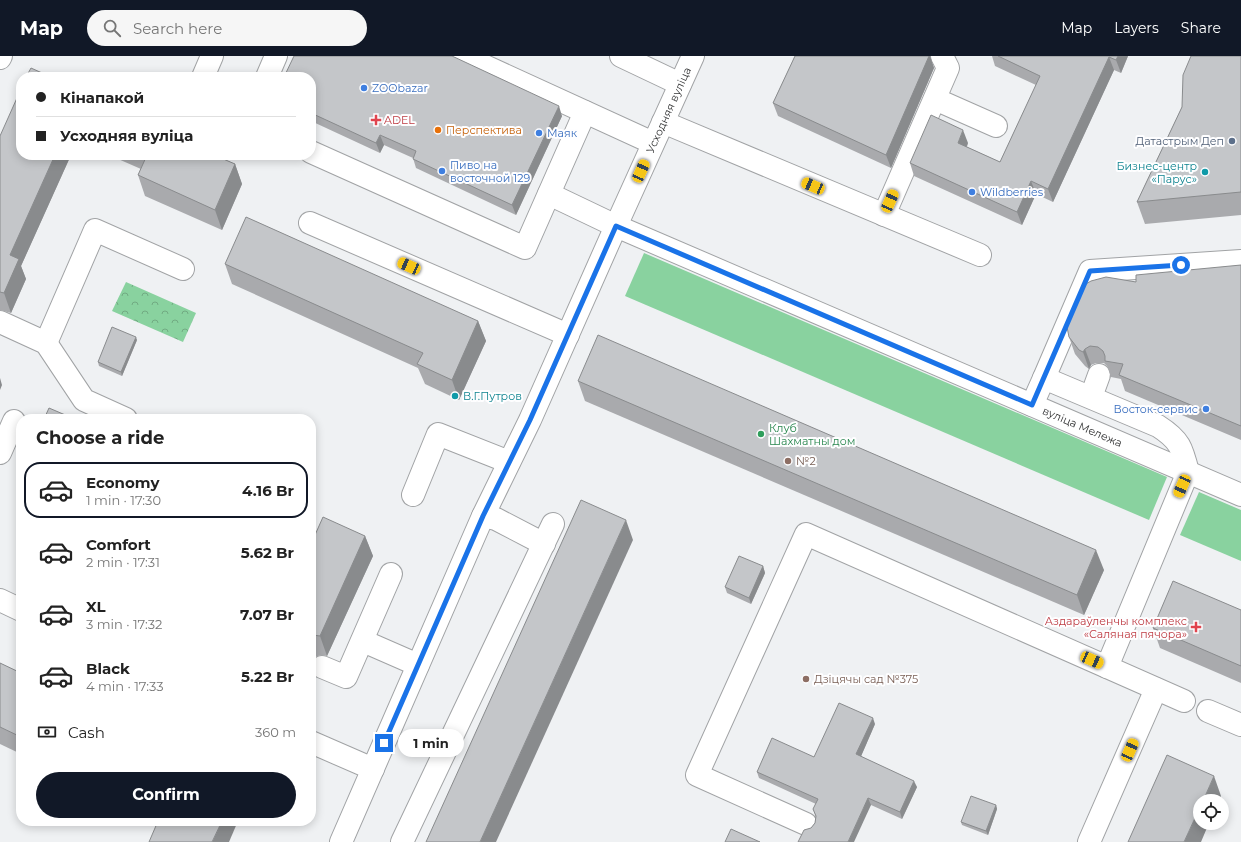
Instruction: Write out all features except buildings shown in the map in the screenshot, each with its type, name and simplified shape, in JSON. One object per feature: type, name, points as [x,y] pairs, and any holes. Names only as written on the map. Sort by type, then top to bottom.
[{"type":"street","points":[[205,72],[212,56]]},
{"type":"street","points":[[269,72],[276,56]]},
{"type":"street","points":[[463,56],[653,143]]},
{"type":"street","points":[[621,56],[680,84]]},
{"type":"street","points":[[639,56],[659,74]]},
{"type":"street","name":"Усходняя вуліца","points":[[341,842],[483,516],[530,420],[693,56]]},
{"type":"street","points":[[884,215],[948,68],[942,56]]},
{"type":"street","points":[[935,99],[996,126]]},
{"type":"street","points":[[316,154],[525,248],[585,112]]},
{"type":"street","points":[[663,122],[980,255]]},
{"type":"street","name":"вуліца Мележа","points":[[549,194],[616,226],[1241,495]]},
{"type":"street","points":[[310,223],[568,335]]},
{"type":"street","points":[[46,343],[95,230],[183,269]]},
{"type":"street","points":[[1032,405],[1090,271],[1241,261]]},
{"type":"street","points":[[0,322],[46,343],[84,400],[115,414]]},
{"type":"street","points":[[1091,397],[1099,375]]},
{"type":"street","points":[[1044,378],[1158,426],[1170,434],[1178,442],[1184,456],[1188,472],[1107,667]]},
{"type":"street","points":[[0,453],[14,421]]},
{"type":"street","points":[[413,495],[438,434],[509,462]]},
{"type":"street","points":[[483,516],[496,520],[544,544]]},
{"type":"street","points":[[402,842],[553,524]]},
{"type":"street","points":[[806,824],[697,775],[806,534],[1184,701]]},
{"type":"street","points":[[322,667],[346,677],[391,574]]},
{"type":"street","points":[[0,600],[16,608]]},
{"type":"street","points":[[363,641],[418,665]]},
{"type":"street","points":[[1089,842],[1156,689]]},
{"type":"street","points":[[1208,711],[1241,725]]},
{"type":"street","points":[[316,744],[373,769]]},
{"type":"green space","points":[[644,253],[1167,477],[1149,520],[625,296]]},
{"type":"green space","points":[[126,282],[196,313],[183,342],[112,311]]},
{"type":"green space","points":[[1199,492],[1241,510],[1241,561],[1180,535]]},
{"type":"place","name":"ZOObazar","points":[[364,88]]},
{"type":"place","name":"ADEL","points":[[376,120]]},
{"type":"place","name":"Перспектива","points":[[438,130]]},
{"type":"place","name":"Маяк","points":[[539,133]]},
{"type":"place","name":"Датастрым Деп","points":[[1232,141]]},
{"type":"place","name":"Пиво на восточной 129","points":[[442,171]]},
{"type":"place","name":"Бизнес-центр «Парус»","points":[[1205,172]]},
{"type":"place","name":"Wildberries","points":[[972,192]]},
{"type":"place","name":"В.Г.Путров","points":[[455,396]]},
{"type":"place","name":"Восток-сервис","points":[[1206,409]]},
{"type":"place","name":"Клуб Шахматны дом","points":[[761,434]]},
{"type":"place","name":"№2","points":[[788,461]]},
{"type":"place","name":"Аздараўленчы комплекс «Саляная пячора»","points":[[1196,627]]},
{"type":"place","name":"Дзіцячы сад №375","points":[[806,679]]},
{"type":"route","points":[[384,743],[483,516],[530,420],[616,226],[1032,405],[1090,271],[1181,265]]}]
